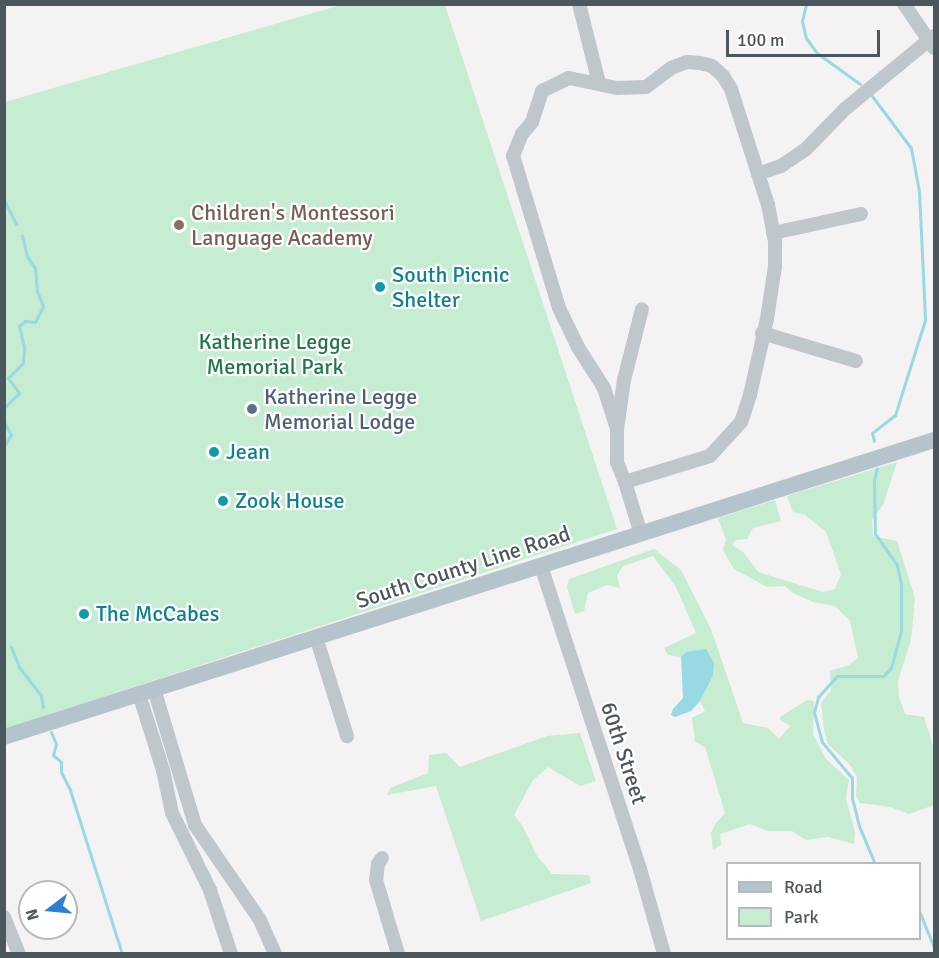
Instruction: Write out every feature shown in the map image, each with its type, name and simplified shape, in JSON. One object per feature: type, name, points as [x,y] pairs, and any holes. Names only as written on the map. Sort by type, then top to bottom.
[{"type":"main road","name":"South County Line Road","points":[[4,737],[934,440]]},
{"type":"street","points":[[579,4],[599,83]]},
{"type":"street","points":[[758,174],[781,166],[806,149],[845,109],[932,41],[904,4]]},
{"type":"street","points":[[617,429],[604,388],[559,308],[513,156],[522,134],[532,122],[542,91],[569,78],[617,88],[646,87],[671,68],[687,62],[712,66],[723,76],[730,89],[758,174],[773,232],[775,266],[750,395],[741,422],[710,456],[625,483]]},
{"type":"street","points":[[773,232],[861,214]]},
{"type":"street","points":[[640,534],[617,462],[617,429],[624,380],[642,309]]},
{"type":"street","points":[[762,333],[855,361]]},
{"type":"street","points":[[604,388],[624,380]]},
{"type":"street","name":"60th Street","points":[[542,566],[640,869],[664,954]]},
{"type":"street","points":[[316,638],[347,736]]},
{"type":"street","points":[[147,692],[195,825],[260,921],[270,952]]},
{"type":"street","points":[[147,692],[172,813],[210,890],[231,954]]},
{"type":"street","points":[[382,858],[378,864],[376,880],[398,954]]},
{"type":"street","points":[[4,917],[19,954]]},
{"type":"green space","name":"Katherine Legge Memorial Park","points":[[341,5],[445,5],[617,529],[5,729],[5,102]]},
{"type":"green space","points":[[897,462],[883,505],[872,520],[873,536],[897,541],[915,598],[911,640],[898,681],[899,697],[905,714],[924,717],[934,749],[934,805],[909,814],[890,807],[860,803],[856,796],[857,777],[850,765],[828,744],[821,703],[831,690],[830,671],[849,665],[858,658],[850,621],[835,606],[813,602],[793,593],[785,586],[767,587],[734,569],[723,550],[726,539],[718,518],[775,500],[781,521],[753,528],[747,539],[736,540],[732,545],[744,553],[758,572],[823,592],[835,589],[841,574],[826,532],[805,515],[793,512],[787,496]]},
{"type":"green space","points":[[654,549],[681,570],[711,629],[743,723],[768,728],[779,739],[790,726],[780,720],[780,717],[807,700],[814,701],[813,734],[826,759],[849,780],[846,798],[855,833],[854,844],[828,837],[806,840],[792,831],[768,831],[750,824],[720,834],[721,845],[713,850],[711,833],[725,813],[705,747],[695,742],[692,718],[705,711],[700,701],[713,676],[686,652],[681,657],[668,655],[664,648],[696,633],[676,587],[653,556],[623,566],[617,575],[620,588],[607,585],[588,593],[584,611],[575,614],[567,587],[569,579]]},
{"type":"green space","points":[[580,733],[596,781],[580,786],[548,767],[533,780],[514,815],[522,825],[537,856],[552,874],[589,875],[591,883],[481,921],[436,786],[387,795],[390,788],[428,773],[429,755],[446,753],[460,767],[547,736]]},
{"type":"water","points":[[706,649],[714,663],[713,676],[700,701],[691,711],[675,717],[671,715],[673,709],[683,698],[681,657],[686,652]]},
{"type":"waterway","points":[[806,4],[802,21],[806,38],[817,53],[860,84]]},
{"type":"waterway","points":[[872,96],[911,148],[919,191],[925,320],[895,415],[872,433],[874,441]]},
{"type":"waterway","points":[[4,200],[16,224]]},
{"type":"waterway","points":[[4,408],[19,393],[8,378],[23,363],[24,347],[19,326],[25,321],[35,322],[43,306],[37,291],[35,268],[27,256],[22,236]]},
{"type":"waterway","points":[[4,422],[11,435],[4,446]]},
{"type":"waterway","points":[[874,862],[859,826],[852,797],[852,778],[822,742],[814,712],[818,697],[837,676],[883,676],[891,668],[901,630],[901,584],[897,565],[875,534],[874,480],[877,468]]},
{"type":"waterway","points":[[11,647],[19,667],[41,695],[43,707]]},
{"type":"waterway","points":[[51,732],[56,744],[53,755],[61,762],[61,772],[70,790],[122,954]]},
{"type":"waterway","points":[[921,916],[934,948]]},
{"type":"place","name":"Children's Montessori Language Academy","points":[[179,225]]},
{"type":"place","name":"South Picnic Shelter","points":[[380,287]]},
{"type":"place","name":"Katherine Legge Memorial Lodge","points":[[252,409]]},
{"type":"place","name":"Jean","points":[[214,452]]},
{"type":"place","name":"Zook House","points":[[223,501]]},
{"type":"place","name":"The McCabes","points":[[84,614]]}]
